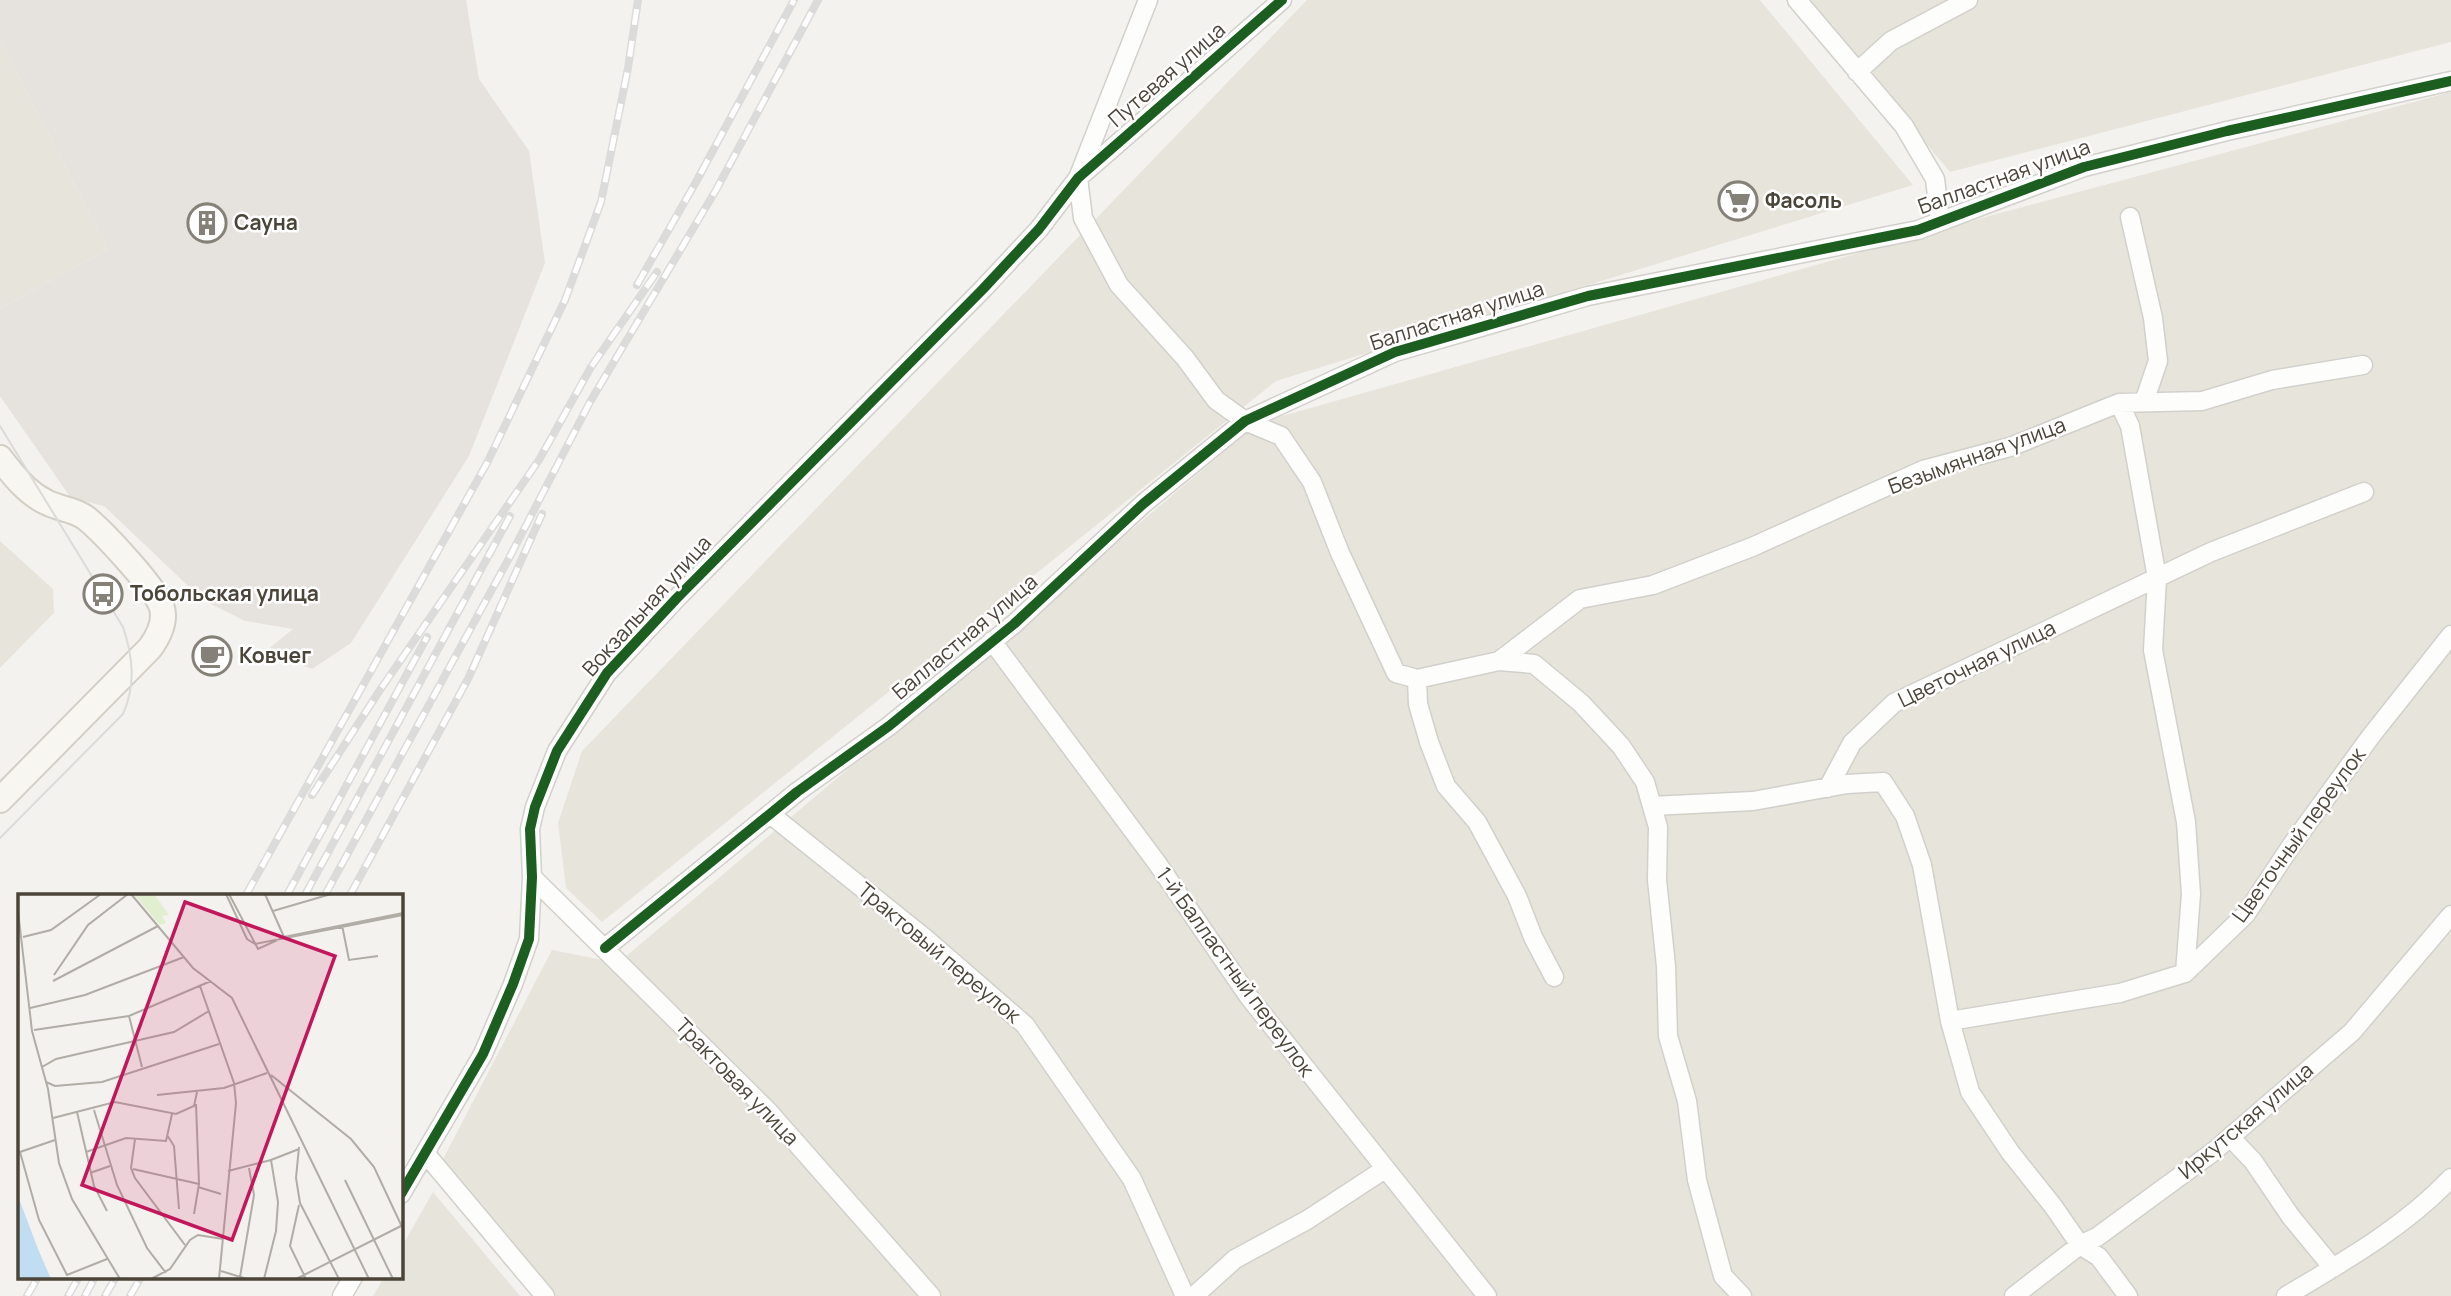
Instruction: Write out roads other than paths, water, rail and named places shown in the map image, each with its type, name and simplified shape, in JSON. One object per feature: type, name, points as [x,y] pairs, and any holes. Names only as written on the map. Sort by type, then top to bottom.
[{"type":"street","points":[[1147,0],[1078,178],[1083,219],[1119,285],[1185,358],[1216,400],[1245,421],[1281,436],[1312,482],[1340,553],[1396,673],[1417,679],[1499,660],[1534,664],[1581,703],[1627,755],[1645,782],[1658,827],[1657,880],[1666,966],[1668,1036],[1687,1101],[1698,1180],[1723,1276],[1742,1296]]},
{"type":"street","name":"Путевая улица","points":[[1078,178],[1282,0]]},
{"type":"street","points":[[1797,0],[1904,127],[1935,179],[1940,221]]},
{"type":"street","points":[[1857,72],[1891,41],[1968,0]]},
{"type":"street","name":"Балластная улица","points":[[605,948],[797,792],[889,726],[992,641],[1143,504],[1245,421],[1395,352],[1588,296],[1917,230],[2084,167],[2227,131],[2451,81]]},
{"type":"street","name":"Вокзальная улица","points":[[402,1192],[483,1054],[513,984],[530,939],[530,828],[535,807],[557,751],[607,673],[676,598],[983,289],[1039,229],[1078,178]]},
{"type":"street","points":[[2130,217],[2151,307],[2158,361],[2144,402]]},
{"type":"street","name":"Безымянная улица","points":[[1499,660],[1580,599],[1653,585],[1752,547],[1923,470],[2010,447],[2119,403],[2202,401],[2272,380],[2363,365]]},
{"type":"street","points":[[2119,403],[2130,426],[2157,578],[2153,649],[2186,822],[2191,894],[2185,973]]},
{"type":"street","points":[[0,458],[16,479],[46,502],[71,510],[94,525],[157,596],[163,610],[163,623],[157,638],[133,667],[0,800]]},
{"type":"street","name":"Цветочная улица","points":[[1828,788],[1852,743],[1894,703],[2211,552],[2364,492]]},
{"type":"street","name":"Цветочный переулок","points":[[1950,1021],[2120,993],[2185,973],[2246,914],[2291,846],[2371,736],[2451,635]]},
{"type":"street","name":"1-й Балластный переулок","points":[[992,641],[1149,852],[1249,997],[1487,1296]]},
{"type":"street","points":[[1417,679],[1418,704],[1446,786],[1477,822],[1517,896],[1532,937],[1554,977]]},
{"type":"street","points":[[1652,806],[1753,801],[1883,782],[1905,816],[1922,864],[1950,1021],[1970,1092],[2010,1152],[2080,1245],[2099,1257],[2128,1296]]},
{"type":"street","name":"Трактовый переулок","points":[[770,814],[926,939],[1026,1025],[1132,1179],[1185,1296]]},
{"type":"street","name":"Трактовая улица","points":[[532,877],[768,1111],[931,1296]]},
{"type":"street","name":"Иркутская улица","points":[[2014,1296],[2080,1245],[2097,1237],[2230,1138],[2352,1032],[2451,915]]},
{"type":"street","points":[[2230,1138],[2253,1161],[2291,1217],[2333,1268]]},
{"type":"street","points":[[425,1153],[545,1296]]},
{"type":"street","points":[[1195,1296],[1235,1258],[1307,1220],[1385,1169]]},
{"type":"street","points":[[2286,1296],[2333,1268],[2427,1204],[2451,1178]]},
{"type":"street","points":[[342,1296],[352,1278]]},
{"type":"tram line","points":[[0,426],[123,627],[132,671],[130,692],[123,714],[0,838]]},
{"type":"railway","points":[[247,894],[487,463],[565,300],[601,202],[628,68],[638,0]]},
{"type":"railway","points":[[637,285],[794,0]]},
{"type":"railway","points":[[326,894],[507,562],[590,402],[716,190],[818,0]]},
{"type":"railway","points":[[312,795],[380,690],[539,460],[591,367],[657,272]]},
{"type":"railway","points":[[351,894],[468,679],[542,514]]},
{"type":"railway","points":[[306,894],[510,516]]},
{"type":"railway","points":[[288,894],[427,637]]},
{"type":"railway","points":[[27,1296],[37,1278]]},
{"type":"railway","points":[[68,1296],[78,1278]]},
{"type":"railway","points":[[85,1296],[94,1278]]},
{"type":"railway","points":[[105,1296],[115,1278]]},
{"type":"railway","points":[[130,1296],[140,1278]]},
{"type":"place","name":"Фасоль","points":[[1738,201]]},
{"type":"place","name":"Сауна","points":[[207,223]]},
{"type":"place","name":"Тобольская улица","points":[[103,594]]},
{"type":"place","name":"Ковчег","points":[[212,656]]}]
